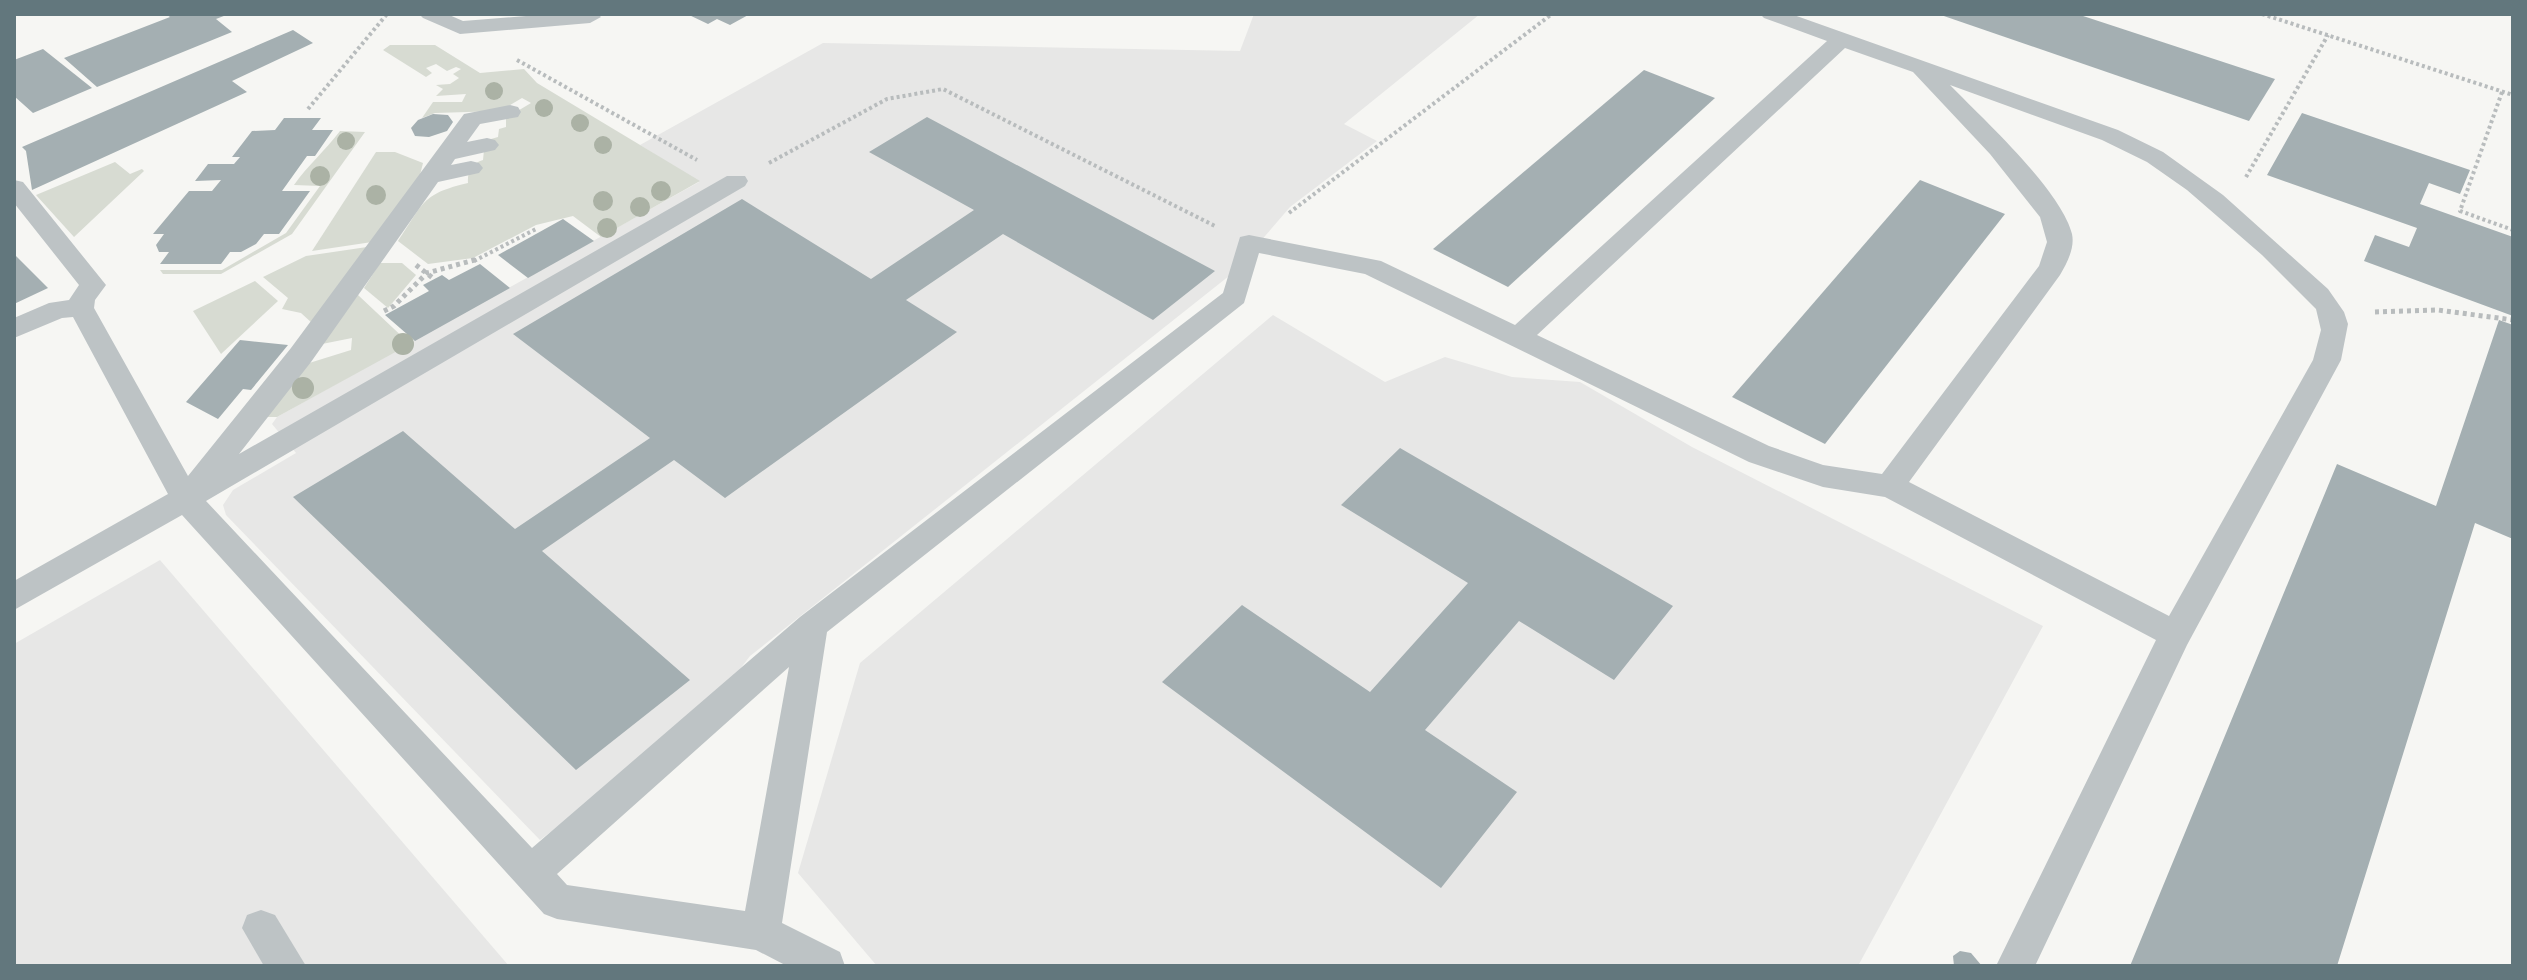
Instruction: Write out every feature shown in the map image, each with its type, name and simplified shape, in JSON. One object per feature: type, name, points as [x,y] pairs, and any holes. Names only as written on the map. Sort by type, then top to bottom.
[{"type":"lane","points":[[430,14],[460,28],[590,17]]},
{"type":"lane","points":[[1771,14],[2129,143],[2180,171],[2227,210],[2312,289],[2333,314],[2335,334],[2327,360],[2176,635],[2015,966]]},
{"type":"lane","points":[[1518,337],[1842,39]]},
{"type":"lane","points":[[1890,486],[2051,269],[2060,250],[2059,231],[2024,179],[1918,65]]},
{"type":"lane","points":[[186,499],[466,152]]},
{"type":"lane","points":[[14,597],[736,181]]},
{"type":"lane","points":[[14,187],[93,285],[82,298],[81,308],[186,499],[557,901],[761,932],[826,966]]},
{"type":"lane","points":[[531,873],[812,626],[1235,297],[1249,243],[1372,267],[1759,454],[1810,474],[1854,485],[1890,486],[2176,635]]},
{"type":"lane","points":[[14,329],[58,309],[81,308]]},
{"type":"lane","points":[[761,932],[812,626]]},
{"type":"lane","points":[[261,928],[287,966]]},
{"type":"path","points":[[308,109],[387,14]]},
{"type":"path","points":[[460,28],[736,181],[887,99],[943,89],[1249,243],[1552,14]]},
{"type":"path","points":[[2262,14],[2513,95]]},
{"type":"path","points":[[2227,210],[2328,35]]},
{"type":"path","points":[[2502,92],[2460,211],[2513,230]]},
{"type":"path","points":[[385,311],[427,273],[475,261],[538,228]]},
{"type":"path","points":[[2333,314],[2438,310],[2513,320]]},
{"type":"shaded area","points":[[1254,14],[1480,14],[1344,124],[1377,141],[1290,207],[1234,272],[750,656],[707,712],[540,840],[226,515],[223,505],[233,490],[296,453],[272,424],[277,417],[699,182],[640,145],[823,43],[1240,51]]},
{"type":"shaded area","points":[[390,45],[435,45],[480,73],[524,69],[537,83],[700,181],[601,237],[573,216],[536,225],[473,258],[428,264],[398,241],[419,209],[432,196],[468,183],[471,168],[483,160],[484,150],[491,139],[498,137],[499,129],[506,127],[506,118],[531,103],[522,98],[500,111],[435,113],[422,118],[433,102],[462,102],[466,94],[436,96],[443,89],[436,85],[450,84],[459,78],[453,74],[461,69],[456,67],[447,71],[436,64],[426,68],[432,73],[426,77],[383,50]]},
{"type":"shaded area","points":[[340,131],[365,132],[292,234],[221,274],[163,274],[160,270],[222,270],[286,233],[320,186],[294,185]]},
{"type":"shaded area","points":[[376,152],[395,152],[423,163],[420,175],[372,242],[312,251]]},
{"type":"shaded area","points":[[115,162],[130,174],[144,171],[74,237],[36,195]]},
{"type":"shaded area","points":[[367,247],[312,323],[301,313],[282,309],[288,298],[263,277],[306,256]]},
{"type":"shaded area","points":[[380,263],[402,263],[416,275],[388,308],[364,288]]},
{"type":"shaded area","points":[[255,281],[278,301],[221,354],[193,311]]},
{"type":"shaded area","points":[[358,295],[410,344],[277,417],[265,417],[306,364],[351,350],[352,338],[322,344]]},
{"type":"shaded area","points":[[1273,315],[1385,382],[1445,357],[1512,377],[1580,382],[1692,447],[2043,626],[1858,966],[877,966],[798,873],[860,663]]},
{"type":"shaded area","points":[[160,560],[509,966],[14,966],[14,644]]},
{"type":"building","points":[[166,14],[229,14],[216,19],[232,32],[97,87],[64,58],[170,17]]},
{"type":"building","points":[[687,14],[750,14],[730,25],[717,19],[708,24]]},
{"type":"building","points":[[1938,14],[2077,14],[2275,79],[2249,121]]},
{"type":"building","points":[[293,30],[313,43],[232,81],[247,92],[32,190],[26,151],[22,147]]},
{"type":"building","points":[[43,49],[92,88],[33,113],[14,96],[14,60]]},
{"type":"building","points":[[1644,70],[1715,98],[1508,287],[1433,249]]},
{"type":"building","points":[[2302,113],[2470,170],[2460,194],[2429,183],[2420,204],[2513,237],[2513,316],[2364,261],[2375,235],[2409,247],[2417,228],[2267,175]]},
{"type":"building","points":[[433,114],[448,115],[453,122],[447,131],[429,137],[415,136],[411,128],[418,120]]},
{"type":"building","points":[[927,117],[1215,271],[1153,320],[1003,234],[906,300],[957,332],[725,498],[674,460],[542,551],[690,680],[576,770],[293,497],[403,431],[515,529],[650,438],[513,334],[742,199],[871,279],[974,210],[869,152]]},
{"type":"building","points":[[284,118],[321,118],[312,130],[333,130],[315,156],[307,156],[282,191],[310,191],[279,234],[264,234],[256,244],[241,252],[230,252],[221,264],[160,264],[169,252],[159,252],[156,245],[164,234],[153,234],[189,191],[212,191],[221,180],[195,181],[208,164],[234,164],[240,157],[232,157],[252,131],[275,130]]},
{"type":"building","points":[[1920,180],[2005,214],[1825,444],[1732,397]]},
{"type":"building","points":[[563,219],[594,241],[528,278],[498,255]]},
{"type":"building","points":[[14,254],[48,288],[14,304]]},
{"type":"building","points":[[480,264],[510,288],[415,341],[385,315],[429,291],[423,285],[442,275],[449,280]]},
{"type":"building","points":[[2499,320],[2513,325],[2513,539],[2475,523],[2337,966],[2130,966],[2337,464],[2436,506]]},
{"type":"building","points":[[240,340],[288,345],[251,390],[243,389],[218,419],[186,402]]},
{"type":"building","points":[[1400,448],[1673,606],[1614,680],[1519,621],[1425,730],[1517,792],[1441,888],[1162,682],[1242,605],[1370,692],[1468,583],[1341,505]]},
{"type":"building","points":[[1960,951],[1971,953],[1982,966],[1954,966],[1953,956]]}]
